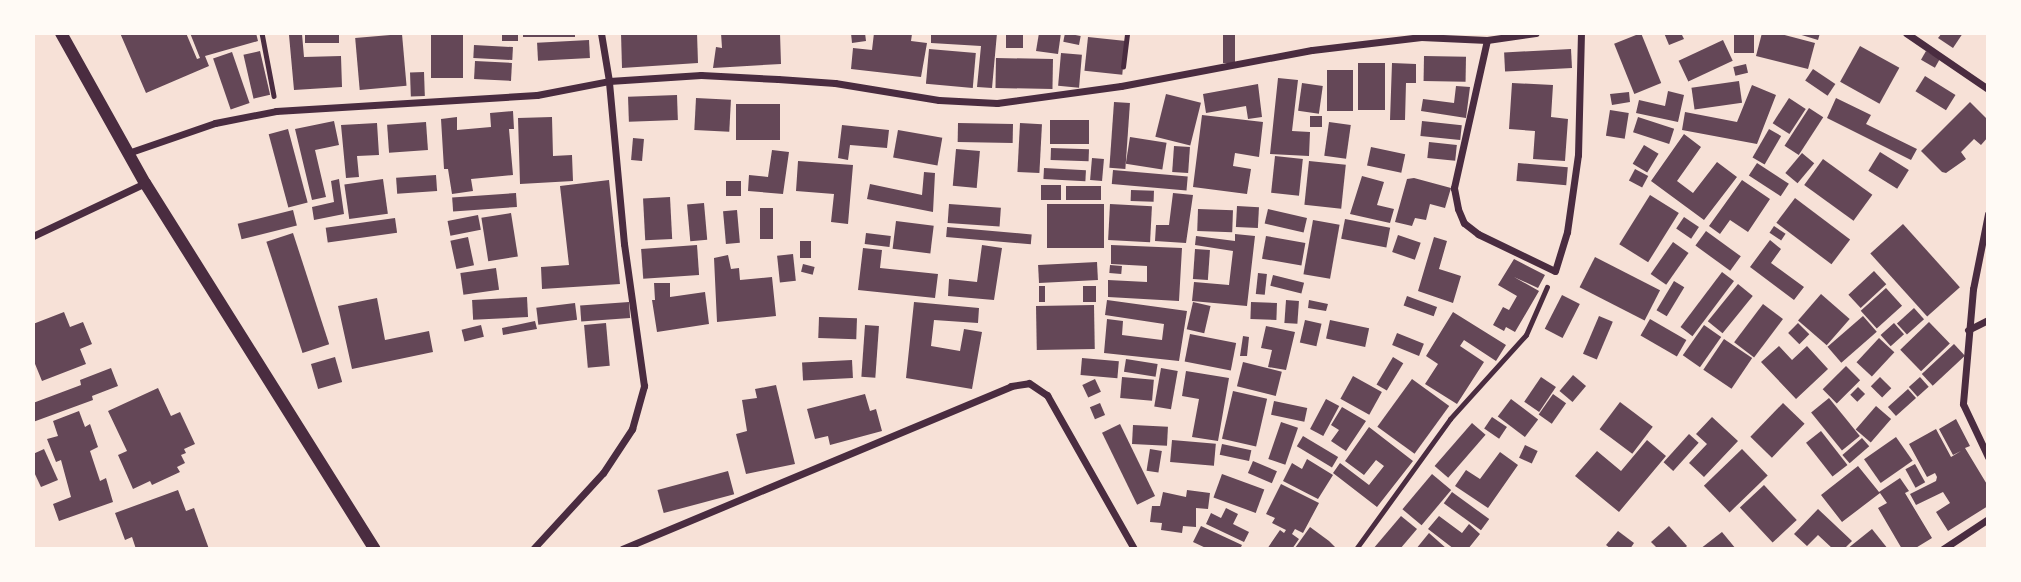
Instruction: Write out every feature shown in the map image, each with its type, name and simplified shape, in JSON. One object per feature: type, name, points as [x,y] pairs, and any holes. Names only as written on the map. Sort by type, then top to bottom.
[{"type":"street","points":[[61,33],[145,183],[375,549]]},
{"type":"street","points":[[533,549],[603,473],[632,429],[644,386],[624,244],[609,81],[601,33]]},
{"type":"street","points":[[128,153],[215,123],[276,111],[537,95],[609,81],[701,75],[778,79],[835,83],[939,100],[997,103],[1121,86],[1357,44],[1421,37],[1487,40],[1536,33]]},
{"type":"street","points":[[1487,40],[1454,188],[1458,209],[1464,223],[1478,234],[1555,271],[1567,232],[1578,155],[1581,33]]},
{"type":"street","points":[[1906,33],[1988,89]]},
{"type":"street","points":[[33,236],[145,183]]},
{"type":"street","points":[[1988,214],[1968,330],[1963,404],[1988,457]]},
{"type":"street","points":[[1968,330],[1988,320]]},
{"type":"street","points":[[622,549],[1012,386],[1030,383],[1048,395],[1134,549]]},
{"type":"street","points":[[1942,549],[1988,519]]},
{"type":"path","points":[[262,33],[276,111]]},
{"type":"path","points":[[1121,86],[1127,33]]},
{"type":"path","points":[[1356,549],[1450,419],[1526,335],[1555,271]]},
{"type":"building","points":[[120,33],[186,33],[197,59],[200,58],[190,33],[256,33],[258,41],[205,56],[209,66],[146,93]]},
{"type":"building","points":[[305,33],[339,33],[339,43],[305,43]]},
{"type":"building","points":[[431,33],[463,33],[463,78],[431,78]]},
{"type":"building","points":[[502,33],[518,33],[518,41],[502,41]]},
{"type":"building","points":[[523,33],[575,33],[575,37],[523,37]]},
{"type":"building","points":[[621,33],[697,33],[698,63],[622,68]]},
{"type":"building","points":[[721,33],[780,33],[781,64],[713,68],[716,47],[722,48]]},
{"type":"building","points":[[851,33],[865,33],[866,41],[852,43]]},
{"type":"building","points":[[874,33],[912,34],[911,41],[927,43],[921,77],[851,69],[853,48],[872,50]]},
{"type":"building","points":[[931,33],[997,33],[992,88],[977,87],[981,46],[931,43]]},
{"type":"building","points":[[1006,33],[1023,33],[1023,48],[1006,48]]},
{"type":"building","points":[[1039,33],[1061,33],[1058,54],[1036,51]]},
{"type":"building","points":[[1065,33],[1081,36],[1079,45],[1063,42]]},
{"type":"building","points":[[1223,33],[1235,33],[1235,63],[1223,63]]},
{"type":"building","points":[[1641,33],[1661,83],[1634,94],[1614,44]]},
{"type":"building","points":[[1664,33],[1681,33],[1684,39],[1669,45]]},
{"type":"building","points":[[1734,33],[1754,33],[1754,53],[1734,53]]},
{"type":"building","points":[[1762,33],[1777,33],[1815,43],[1808,69],[1756,56]]},
{"type":"building","points":[[1795,33],[1820,33],[1818,40]]},
{"type":"building","points":[[1942,33],[1963,33],[1953,48],[1938,38]]},
{"type":"building","points":[[302,34],[304,57],[341,56],[342,87],[294,90],[289,35]]},
{"type":"building","points":[[402,34],[407,86],[360,90],[355,38]]},
{"type":"building","points":[[1088,37],[1126,41],[1122,75],[1084,71]]},
{"type":"building","points":[[589,40],[590,58],[538,61],[537,43]]},
{"type":"building","points":[[1723,40],[1733,61],[1688,82],[1679,61]]},
{"type":"building","points":[[474,45],[513,47],[512,60],[473,58]]},
{"type":"building","points":[[1860,46],[1899,68],[1879,104],[1840,82]]},
{"type":"building","points":[[929,49],[976,53],[973,88],[926,84]]},
{"type":"building","points":[[1571,49],[1572,68],[1505,71],[1504,53]]},
{"type":"building","points":[[260,51],[270,95],[254,99],[243,55]]},
{"type":"building","points":[[1926,51],[1940,59],[1935,68],[1921,60]]},
{"type":"building","points":[[232,52],[250,103],[231,110],[213,59]]},
{"type":"building","points":[[1061,53],[1082,55],[1079,88],[1058,86]]},
{"type":"building","points":[[1424,56],[1466,57],[1466,82],[1424,81]]},
{"type":"building","points":[[996,58],[1053,59],[1052,89],[995,88]]},
{"type":"building","points":[[475,61],[512,63],[511,81],[474,79]]},
{"type":"building","points":[[1358,63],[1385,63],[1385,110],[1358,110]]},
{"type":"building","points":[[1392,63],[1416,64],[1416,83],[1406,83],[1405,120],[1390,120]]},
{"type":"building","points":[[1746,64],[1748,73],[1735,76],[1733,67]]},
{"type":"building","points":[[1813,69],[1835,84],[1828,96],[1805,81]]},
{"type":"building","points":[[1327,70],[1353,70],[1353,111],[1327,111]]},
{"type":"building","points":[[410,72],[424,72],[425,96],[411,96]]},
{"type":"building","points":[[1925,76],[1956,95],[1946,110],[1915,91]]},
{"type":"building","points":[[1278,78],[1298,80],[1292,131],[1310,132],[1309,156],[1270,154]]},
{"type":"building","points":[[1739,81],[1742,103],[1695,109],[1691,88]]},
{"type":"building","points":[[1302,83],[1323,86],[1319,114],[1298,111]]},
{"type":"building","points":[[1512,83],[1553,85],[1551,117],[1568,119],[1565,161],[1533,159],[1535,131],[1509,129]]},
{"type":"building","points":[[1258,84],[1262,117],[1248,119],[1246,106],[1206,113],[1203,94]]},
{"type":"building","points":[[1752,85],[1776,95],[1757,144],[1682,130],[1685,112],[1737,122]]},
{"type":"building","points":[[1456,86],[1470,87],[1466,118],[1421,111],[1423,99],[1454,103]]},
{"type":"building","points":[[1668,91],[1684,95],[1678,122],[1636,113],[1639,100],[1665,106]]},
{"type":"building","points":[[1629,92],[1630,102],[1612,105],[1610,94]]},
{"type":"building","points":[[1166,94],[1201,103],[1190,145],[1155,137]]},
{"type":"building","points":[[677,95],[678,120],[629,122],[628,97]]},
{"type":"building","points":[[696,98],[731,100],[729,132],[694,130]]},
{"type":"building","points":[[1789,98],[1806,109],[1789,134],[1773,123]]},
{"type":"building","points":[[1836,98],[1871,115],[1866,124],[1917,149],[1911,160],[1827,118]]},
{"type":"building","points":[[1114,102],[1130,103],[1125,169],[1109,168]]},
{"type":"building","points":[[1970,102],[1988,120],[1988,137],[1981,145],[1974,139],[1961,152],[1966,159],[1946,173],[1942,172],[1921,151]]},
{"type":"building","points":[[736,104],[780,104],[780,140],[736,140]]},
{"type":"building","points":[[1809,108],[1823,117],[1799,155],[1784,146]]},
{"type":"building","points":[[1610,110],[1629,113],[1625,139],[1606,136]]},
{"type":"building","points":[[513,111],[514,129],[509,129],[513,175],[471,179],[473,191],[452,194],[448,169],[444,169],[441,119],[457,117],[457,130],[491,127],[490,113]]},
{"type":"building","points":[[1202,115],[1263,122],[1259,157],[1235,153],[1233,166],[1251,169],[1247,194],[1193,187]]},
{"type":"building","points":[[1310,116],[1322,116],[1322,127],[1310,127]]},
{"type":"building","points":[[552,117],[553,156],[572,155],[573,181],[520,184],[518,118]]},
{"type":"building","points":[[1638,117],[1674,129],[1669,144],[1633,132]]},
{"type":"building","points":[[1050,120],[1089,120],[1089,144],[1050,144]]},
{"type":"building","points":[[334,121],[339,145],[315,150],[326,197],[312,200],[295,129]]},
{"type":"building","points":[[1422,121],[1462,125],[1460,140],[1420,136]]},
{"type":"building","points":[[426,122],[428,150],[389,153],[387,125]]},
{"type":"building","points":[[1329,122],[1351,125],[1346,159],[1324,156]]},
{"type":"building","points":[[377,123],[379,155],[357,156],[359,177],[346,178],[341,125]]},
{"type":"building","points":[[958,123],[1013,124],[1013,143],[958,142]]},
{"type":"building","points":[[1020,123],[1042,124],[1039,173],[1017,172]]},
{"type":"building","points":[[842,125],[889,130],[887,148],[850,145],[848,160],[838,158]]},
{"type":"building","points":[[288,129],[308,202],[288,208],[269,134]]},
{"type":"building","points":[[1769,129],[1781,136],[1765,165],[1752,158]]},
{"type":"building","points":[[898,130],[942,138],[937,165],[893,158]]},
{"type":"building","points":[[1684,134],[1701,147],[1677,181],[1693,193],[1717,162],[1737,177],[1704,220],[1651,181]]},
{"type":"building","points":[[1130,137],[1167,143],[1162,169],[1126,164]]},
{"type":"building","points":[[633,138],[644,139],[642,161],[631,160]]},
{"type":"building","points":[[1429,142],[1457,145],[1455,161],[1427,158]]},
{"type":"building","points":[[1644,145],[1659,154],[1647,173],[1633,164]]},
{"type":"building","points":[[1174,146],[1190,147],[1188,173],[1172,172]]},
{"type":"building","points":[[1371,147],[1405,154],[1401,173],[1367,166]]},
{"type":"building","points":[[1051,148],[1089,149],[1089,161],[1051,160]]},
{"type":"building","points":[[956,149],[980,151],[977,188],[953,186]]},
{"type":"building","points":[[772,150],[789,152],[783,194],[748,191],[749,175],[768,177]]},
{"type":"building","points":[[1880,152],[1909,170],[1897,189],[1868,171]]},
{"type":"building","points":[[1802,153],[1814,163],[1798,183],[1785,173]]},
{"type":"building","points":[[1275,156],[1303,159],[1299,196],[1271,193]]},
{"type":"building","points":[[1092,158],[1104,159],[1102,181],[1090,180]]},
{"type":"building","points":[[1823,159],[1872,195],[1854,221],[1804,185]]},
{"type":"building","points":[[798,161],[853,165],[848,224],[831,222],[834,194],[796,191]]},
{"type":"building","points":[[1309,161],[1346,165],[1341,209],[1304,205]]},
{"type":"building","points":[[1518,163],[1568,167],[1566,185],[1516,181]]},
{"type":"building","points":[[1757,163],[1789,184],[1781,196],[1749,176]]},
{"type":"building","points":[[1044,168],[1086,170],[1085,181],[1043,179]]},
{"type":"building","points":[[1635,169],[1648,176],[1642,188],[1629,180]]},
{"type":"building","points":[[1113,170],[1188,177],[1186,190],[1112,184]]},
{"type":"building","points":[[924,172],[935,173],[933,212],[867,199],[870,184],[922,195]]},
{"type":"building","points":[[436,175],[437,191],[397,194],[396,178]]},
{"type":"building","points":[[1362,176],[1384,182],[1377,205],[1394,209],[1390,223],[1350,214]]},
{"type":"building","points":[[1414,178],[1451,188],[1445,208],[1430,204],[1426,220],[1415,218],[1412,226],[1395,222],[1407,179]]},
{"type":"building","points":[[339,179],[344,214],[314,220],[312,207],[334,202],[331,181]]},
{"type":"building","points":[[383,179],[388,214],[349,219],[344,184]]},
{"type":"building","points":[[609,180],[620,284],[542,289],[541,267],[569,265],[560,186]]},
{"type":"building","points":[[1742,180],[1770,199],[1748,232],[1730,220],[1720,234],[1709,226]]},
{"type":"building","points":[[726,181],[741,181],[741,196],[726,196]]},
{"type":"building","points":[[1041,185],[1061,185],[1061,200],[1041,200]]},
{"type":"building","points":[[1066,186],[1101,186],[1101,200],[1066,200]]},
{"type":"building","points":[[1131,190],[1154,191],[1154,202],[1131,201]]},
{"type":"building","points":[[516,193],[517,207],[453,211],[452,197]]},
{"type":"building","points":[[1173,193],[1193,195],[1186,243],[1155,241],[1156,225],[1169,225]]},
{"type":"building","points":[[1650,195],[1679,213],[1648,262],[1619,244]]},
{"type":"building","points":[[670,197],[672,239],[645,240],[643,198]]},
{"type":"building","points":[[1795,198],[1850,240],[1831,264],[1776,223]]},
{"type":"building","points":[[704,203],[707,240],[690,241],[687,204]]},
{"type":"building","points":[[949,204],[1001,208],[1000,227],[948,223]]},
{"type":"building","points":[[1047,204],[1104,204],[1104,248],[1047,248]]},
{"type":"building","points":[[1110,204],[1152,206],[1150,242],[1108,240]]},
{"type":"building","points":[[1237,206],[1259,207],[1258,228],[1236,227]]},
{"type":"building","points":[[760,208],[773,208],[773,239],[760,239]]},
{"type":"building","points":[[1198,209],[1233,210],[1232,232],[1197,231]]},
{"type":"building","points":[[1268,209],[1307,218],[1304,233],[1265,224]]},
{"type":"building","points":[[293,210],[297,226],[242,239],[238,224]]},
{"type":"building","points":[[737,210],[740,243],[726,244],[723,211]]},
{"type":"building","points":[[511,213],[518,256],[488,261],[481,218]]},
{"type":"building","points":[[478,215],[481,230],[450,236],[448,221]]},
{"type":"building","points":[[1684,217],[1699,227],[1691,239],[1676,229]]},
{"type":"building","points":[[395,218],[397,233],[328,243],[326,228]]},
{"type":"building","points":[[1345,219],[1390,228],[1386,247],[1341,239]]},
{"type":"building","points":[[1313,220],[1340,225],[1330,279],[1303,274]]},
{"type":"building","points":[[896,221],[934,226],[930,253],[893,249]]},
{"type":"building","points":[[1903,224],[1960,287],[1927,317],[1870,253]]},
{"type":"building","points":[[1774,226],[1786,234],[1781,240],[1770,233]]},
{"type":"building","points":[[947,227],[1032,234],[1031,244],[946,237]]},
{"type":"building","points":[[1706,231],[1741,256],[1730,271],[1695,246]]},
{"type":"building","points":[[293,233],[329,344],[303,353],[266,242]]},
{"type":"building","points":[[866,233],[891,236],[889,247],[865,244]]},
{"type":"building","points":[[1235,234],[1255,236],[1247,306],[1192,301],[1194,282],[1229,285],[1233,251],[1195,245],[1196,236],[1235,241]]},
{"type":"building","points":[[1398,235],[1421,243],[1415,260],[1392,252]]},
{"type":"building","points":[[1266,236],[1305,243],[1301,266],[1262,259]]},
{"type":"building","points":[[468,237],[474,265],[456,269],[450,241]]},
{"type":"building","points":[[1434,237],[1447,241],[1439,269],[1461,276],[1453,303],[1418,291]]},
{"type":"building","points":[[1770,240],[1781,249],[1771,263],[1804,287],[1794,300],[1750,267]]},
{"type":"building","points":[[800,241],[811,241],[811,258],[800,258]]},
{"type":"building","points":[[1673,242],[1689,253],[1666,285],[1651,274]]},
{"type":"building","points":[[697,245],[699,275],[643,279],[641,249]]},
{"type":"building","points":[[982,245],[1002,248],[994,300],[948,296],[949,279],[977,282]]},
{"type":"building","points":[[1111,245],[1182,248],[1179,301],[1108,297],[1108,280],[1147,282],[1147,266],[1111,264]]},
{"type":"building","points":[[863,248],[882,250],[880,268],[938,274],[935,298],[858,290]]},
{"type":"building","points":[[1195,249],[1210,250],[1208,280],[1193,279]]},
{"type":"building","points":[[793,254],[796,281],[780,283],[777,256]]},
{"type":"building","points":[[728,255],[731,269],[739,268],[740,280],[772,277],[776,316],[717,322],[714,258]]},
{"type":"building","points":[[1595,257],[1660,290],[1645,320],[1580,287]]},
{"type":"building","points":[[1514,259],[1545,275],[1538,288],[1514,277],[1539,291],[1515,332],[1506,327],[1504,331],[1493,325],[1503,307],[1509,310],[1517,296],[1498,285]]},
{"type":"building","points":[[1097,262],[1098,280],[1039,283],[1038,265]]},
{"type":"building","points":[[803,264],[815,267],[813,275],[801,272]]},
{"type":"building","points":[[1110,265],[1122,266],[1121,274],[1109,273]]},
{"type":"building","points":[[496,268],[499,290],[463,295],[460,273]]},
{"type":"building","points":[[1874,271],[1886,284],[1861,308],[1848,295]]},
{"type":"building","points":[[1722,272],[1734,281],[1692,336],[1680,327]]},
{"type":"building","points":[[1258,273],[1267,274],[1265,295],[1256,294]]},
{"type":"building","points":[[1273,275],[1304,283],[1301,293],[1270,286]]},
{"type":"building","points":[[1674,281],[1684,287],[1667,316],[1656,310]]},
{"type":"building","points":[[654,283],[670,283],[670,297],[705,292],[709,324],[657,332],[652,300],[655,300]]},
{"type":"building","points":[[1738,284],[1753,296],[1723,333],[1708,321]]},
{"type":"building","points":[[1039,286],[1045,286],[1045,302],[1039,302]]},
{"type":"building","points":[[1083,286],[1096,286],[1096,302],[1083,302]]},
{"type":"building","points":[[1886,288],[1902,306],[1877,329],[1861,311]]},
{"type":"building","points":[[1821,294],[1850,319],[1827,345],[1798,320]]},
{"type":"building","points":[[1562,295],[1580,304],[1563,338],[1545,329]]},
{"type":"building","points":[[1407,296],[1437,307],[1434,316],[1404,305]]},
{"type":"building","points":[[527,297],[528,317],[473,320],[472,300]]},
{"type":"building","points":[[377,298],[385,340],[429,331],[433,352],[352,369],[338,306]]},
{"type":"building","points":[[1107,300],[1187,311],[1179,361],[1104,353],[1107,319],[1123,321],[1122,335],[1162,340],[1164,324],[1105,315]]},
{"type":"building","points":[[1286,300],[1299,301],[1297,324],[1284,323]]},
{"type":"building","points":[[1309,300],[1328,304],[1326,311],[1308,308]]},
{"type":"building","points":[[629,302],[630,318],[581,321],[580,305]]},
{"type":"building","points":[[914,302],[979,308],[978,323],[934,320],[931,346],[960,351],[964,329],[982,332],[972,389],[906,378]]},
{"type":"building","points":[[1193,302],[1211,306],[1204,333],[1187,329]]},
{"type":"building","points":[[1251,302],[1277,303],[1276,320],[1250,319]]},
{"type":"building","points":[[575,303],[577,320],[538,325],[536,308]]},
{"type":"building","points":[[1763,304],[1783,319],[1754,357],[1734,342]]},
{"type":"building","points":[[1094,305],[1095,349],[1037,350],[1036,306]]},
{"type":"building","points":[[1914,308],[1924,319],[1907,335],[1897,323]]},
{"type":"building","points":[[64,312],[70,327],[83,322],[92,344],[80,349],[86,364],[42,381],[33,359],[33,324]]},
{"type":"building","points":[[1453,312],[1506,345],[1496,361],[1464,340],[1460,346],[1484,362],[1457,404],[1425,384],[1438,364],[1426,356]]},
{"type":"building","points":[[1599,316],[1613,322],[1597,360],[1583,354]]},
{"type":"building","points":[[1863,316],[1877,332],[1841,363],[1828,347]]},
{"type":"building","points":[[819,317],[857,318],[856,339],[818,338]]},
{"type":"building","points":[[1650,319],[1686,340],[1677,356],[1640,335]]},
{"type":"building","points":[[1305,320],[1322,324],[1316,346],[1300,342]]},
{"type":"building","points":[[1330,320],[1369,328],[1365,347],[1326,339]]},
{"type":"building","points":[[535,321],[537,329],[503,335],[502,328]]},
{"type":"building","points":[[1929,322],[1950,344],[1921,371],[1900,350]]},
{"type":"building","points":[[606,323],[610,366],[588,368],[584,325]]},
{"type":"building","points":[[1798,323],[1809,334],[1799,344],[1788,333]]},
{"type":"building","points":[[1894,323],[1904,334],[1891,346],[1881,335]]},
{"type":"building","points":[[481,325],[484,337],[464,341],[462,330]]},
{"type":"building","points":[[865,325],[879,326],[875,378],[861,377]]},
{"type":"building","points":[[1704,325],[1721,337],[1700,367],[1683,355]]},
{"type":"building","points":[[1266,326],[1295,332],[1286,370],[1268,367],[1272,350],[1261,348]]},
{"type":"building","points":[[1397,333],[1424,344],[1419,356],[1392,345]]},
{"type":"building","points":[[1190,334],[1236,343],[1231,370],[1185,361]]},
{"type":"building","points":[[1243,336],[1249,337],[1247,356],[1240,356]]},
{"type":"building","points":[[1879,338],[1894,352],[1872,376],[1856,362]]},
{"type":"building","points":[[1724,339],[1752,358],[1731,389],[1703,370]]},
{"type":"building","points":[[1954,344],[1965,356],[1933,386],[1922,374]]},
{"type":"building","points":[[1779,346],[1792,360],[1807,346],[1828,369],[1796,399],[1761,362]]},
{"type":"building","points":[[335,357],[342,382],[318,389],[311,364]]},
{"type":"building","points":[[1393,357],[1403,363],[1387,391],[1377,384]]},
{"type":"building","points":[[1082,358],[1119,361],[1117,378],[1081,375]]},
{"type":"building","points":[[1126,359],[1158,364],[1156,377],[1124,372]]},
{"type":"building","points":[[852,360],[853,378],[803,381],[802,363]]},
{"type":"building","points":[[1243,362],[1282,372],[1276,396],[1237,386]]},
{"type":"building","points":[[1846,366],[1860,380],[1837,403],[1823,389]]},
{"type":"building","points":[[111,368],[118,386],[92,396],[93,400],[33,422],[33,403],[81,385],[80,380]]},
{"type":"building","points":[[1161,368],[1178,371],[1171,409],[1154,406]]},
{"type":"building","points":[[1186,371],[1229,378],[1218,441],[1192,437],[1199,399],[1182,396]]},
{"type":"building","points":[[1573,375],[1586,386],[1573,402],[1560,391]]},
{"type":"building","points":[[1353,376],[1382,392],[1369,415],[1340,399]]},
{"type":"building","points":[[1122,377],[1154,380],[1152,401],[1120,398]]},
{"type":"building","points":[[1541,377],[1556,387],[1539,412],[1524,402]]},
{"type":"building","points":[[1880,377],[1891,388],[1882,398],[1871,386]]},
{"type":"building","points":[[1920,377],[1929,387],[1918,397],[1909,387]]},
{"type":"building","points":[[1095,379],[1101,392],[1088,398],[1082,385]]},
{"type":"building","points":[[1412,379],[1449,406],[1415,454],[1377,427]]},
{"type":"building","points":[[776,385],[795,464],[746,474],[736,434],[747,431],[742,400],[757,398],[755,389]]},
{"type":"building","points":[[1858,387],[1865,394],[1857,402],[1850,395]]},
{"type":"building","points":[[158,388],[171,416],[180,412],[195,444],[184,449],[186,453],[181,455],[185,463],[177,467],[180,472],[152,485],[150,481],[133,489],[118,455],[127,451],[108,411]]},
{"type":"building","points":[[1908,389],[1916,398],[1896,416],[1888,407]]},
{"type":"building","points":[[1233,391],[1267,399],[1256,447],[1222,439]]},
{"type":"building","points":[[865,394],[870,411],[876,409],[882,431],[830,445],[828,436],[815,439],[807,409]]},
{"type":"building","points":[[1553,394],[1566,403],[1552,424],[1539,414]]},
{"type":"building","points":[[1829,398],[1860,436],[1842,451],[1811,412]]},
{"type":"building","points":[[1326,399],[1339,406],[1323,436],[1310,429]]},
{"type":"building","points":[[1511,399],[1538,419],[1525,437],[1498,417]]},
{"type":"building","points":[[1274,401],[1307,408],[1304,422],[1271,415]]},
{"type":"building","points":[[1620,402],[1653,427],[1632,454],[1600,429]]},
{"type":"building","points":[[1100,403],[1105,415],[1095,419],[1090,407]]},
{"type":"building","points":[[1783,403],[1805,424],[1772,458],[1750,437]]},
{"type":"building","points":[[1876,406],[1891,419],[1871,443],[1856,429]]},
{"type":"building","points":[[1342,407],[1366,421],[1346,451],[1331,441],[1339,430],[1331,425]]},
{"type":"building","points":[[79,411],[85,427],[90,424],[98,447],[90,451],[100,481],[106,478],[113,502],[59,521],[53,504],[71,497],[61,460],[56,462],[47,439],[58,436],[53,421]]},
{"type":"building","points":[[1492,417],[1507,427],[1499,439],[1484,429]]},
{"type":"building","points":[[1712,417],[1738,441],[1704,477],[1689,463],[1707,444],[1696,434]]},
{"type":"building","points":[[1956,419],[1970,446],[1965,448],[1988,486],[1988,506],[1948,531],[1936,512],[1950,503],[1943,492],[1916,505],[1910,494],[1936,481],[1937,477],[1935,473],[1927,477],[1909,444],[1936,429],[1951,457],[1961,451],[1953,455],[1939,429]]},
{"type":"building","points":[[1281,422],[1298,428],[1285,465],[1268,459]]},
{"type":"building","points":[[1472,423],[1486,435],[1448,478],[1435,466]]},
{"type":"building","points":[[1120,424],[1155,496],[1137,505],[1102,433]]},
{"type":"building","points":[[1133,425],[1168,427],[1167,446],[1132,444]]},
{"type":"building","points":[[1369,427],[1413,461],[1377,507],[1333,473],[1340,463],[1369,485],[1384,466],[1376,460],[1364,475],[1345,461]]},
{"type":"building","points":[[1821,431],[1847,465],[1833,477],[1806,443]]},
{"type":"building","points":[[1689,434],[1699,443],[1673,471],[1664,462]]},
{"type":"building","points":[[1303,436],[1338,457],[1332,467],[1297,446]]},
{"type":"building","points":[[1896,437],[1913,461],[1881,483],[1864,459]]},
{"type":"building","points":[[1862,438],[1869,446],[1850,463],[1842,455]]},
{"type":"building","points":[[1172,440],[1216,444],[1214,466],[1170,462]]},
{"type":"building","points":[[1647,440],[1666,456],[1619,512],[1575,476],[1597,451],[1621,471]]},
{"type":"building","points":[[1222,444],[1251,450],[1249,461],[1220,455]]},
{"type":"building","points":[[1525,445],[1538,451],[1532,464],[1519,458]]},
{"type":"building","points":[[44,449],[58,480],[41,487],[33,470],[33,454]]},
{"type":"building","points":[[1150,449],[1162,451],[1158,473],[1147,471]]},
{"type":"building","points":[[1742,449],[1768,476],[1730,512],[1704,486]]},
{"type":"building","points":[[1500,452],[1518,465],[1488,508],[1455,486],[1466,470],[1480,479]]},
{"type":"building","points":[[1307,459],[1333,475],[1318,499],[1283,481],[1292,463],[1302,469]]},
{"type":"building","points":[[1253,461],[1277,471],[1272,483],[1248,473]]},
{"type":"building","points":[[1915,464],[1925,482],[1916,488],[1905,469]]},
{"type":"building","points":[[1858,466],[1879,492],[1900,478],[1909,491],[1905,493],[1932,538],[1914,549],[1902,549],[1878,508],[1887,503],[1880,493],[1842,522],[1821,495]]},
{"type":"building","points":[[728,471],[734,494],[664,513],[657,490]]},
{"type":"building","points":[[1222,474],[1264,489],[1256,513],[1213,497]]},
{"type":"building","points":[[1432,474],[1451,490],[1422,525],[1402,509]]},
{"type":"building","points":[[1281,484],[1319,503],[1303,533],[1295,529],[1292,534],[1299,539],[1292,549],[1267,549],[1280,530],[1284,533],[1286,530],[1272,523],[1275,518],[1266,514]]},
{"type":"building","points":[[1764,485],[1797,520],[1773,543],[1740,508]]},
{"type":"building","points":[[178,490],[186,511],[194,508],[209,549],[136,549],[132,537],[125,540],[115,513]]},
{"type":"building","points":[[1187,490],[1210,493],[1208,509],[1196,508],[1196,527],[1183,526],[1182,533],[1161,530],[1162,523],[1150,522],[1152,506],[1160,506],[1163,492],[1186,497]]},
{"type":"building","points":[[1452,492],[1489,519],[1481,530],[1444,503]]},
{"type":"building","points":[[1226,508],[1238,514],[1233,524],[1249,532],[1244,542],[1206,524],[1211,513],[1221,518]]},
{"type":"building","points":[[1818,509],[1852,541],[1844,549],[1833,549],[1818,535],[1807,546],[1794,534]]},
{"type":"building","points":[[1401,516],[1417,529],[1400,549],[1373,549]]},
{"type":"building","points":[[1439,516],[1462,533],[1469,524],[1480,534],[1468,549],[1454,549],[1428,529]]},
{"type":"building","points":[[1201,526],[1242,545],[1240,549],[1208,549],[1193,542]]},
{"type":"building","points":[[1669,526],[1687,546],[1684,549],[1658,549],[1651,542]]},
{"type":"building","points":[[1310,527],[1329,541],[1337,549],[1295,548]]},
{"type":"building","points":[[1872,529],[1888,549],[1847,549]]},
{"type":"building","points":[[1618,531],[1634,543],[1630,549],[1611,549],[1606,545]]},
{"type":"building","points":[[1722,532],[1736,549],[1700,549]]},
{"type":"building","points":[[1429,533],[1447,549],[1416,549]]}]
